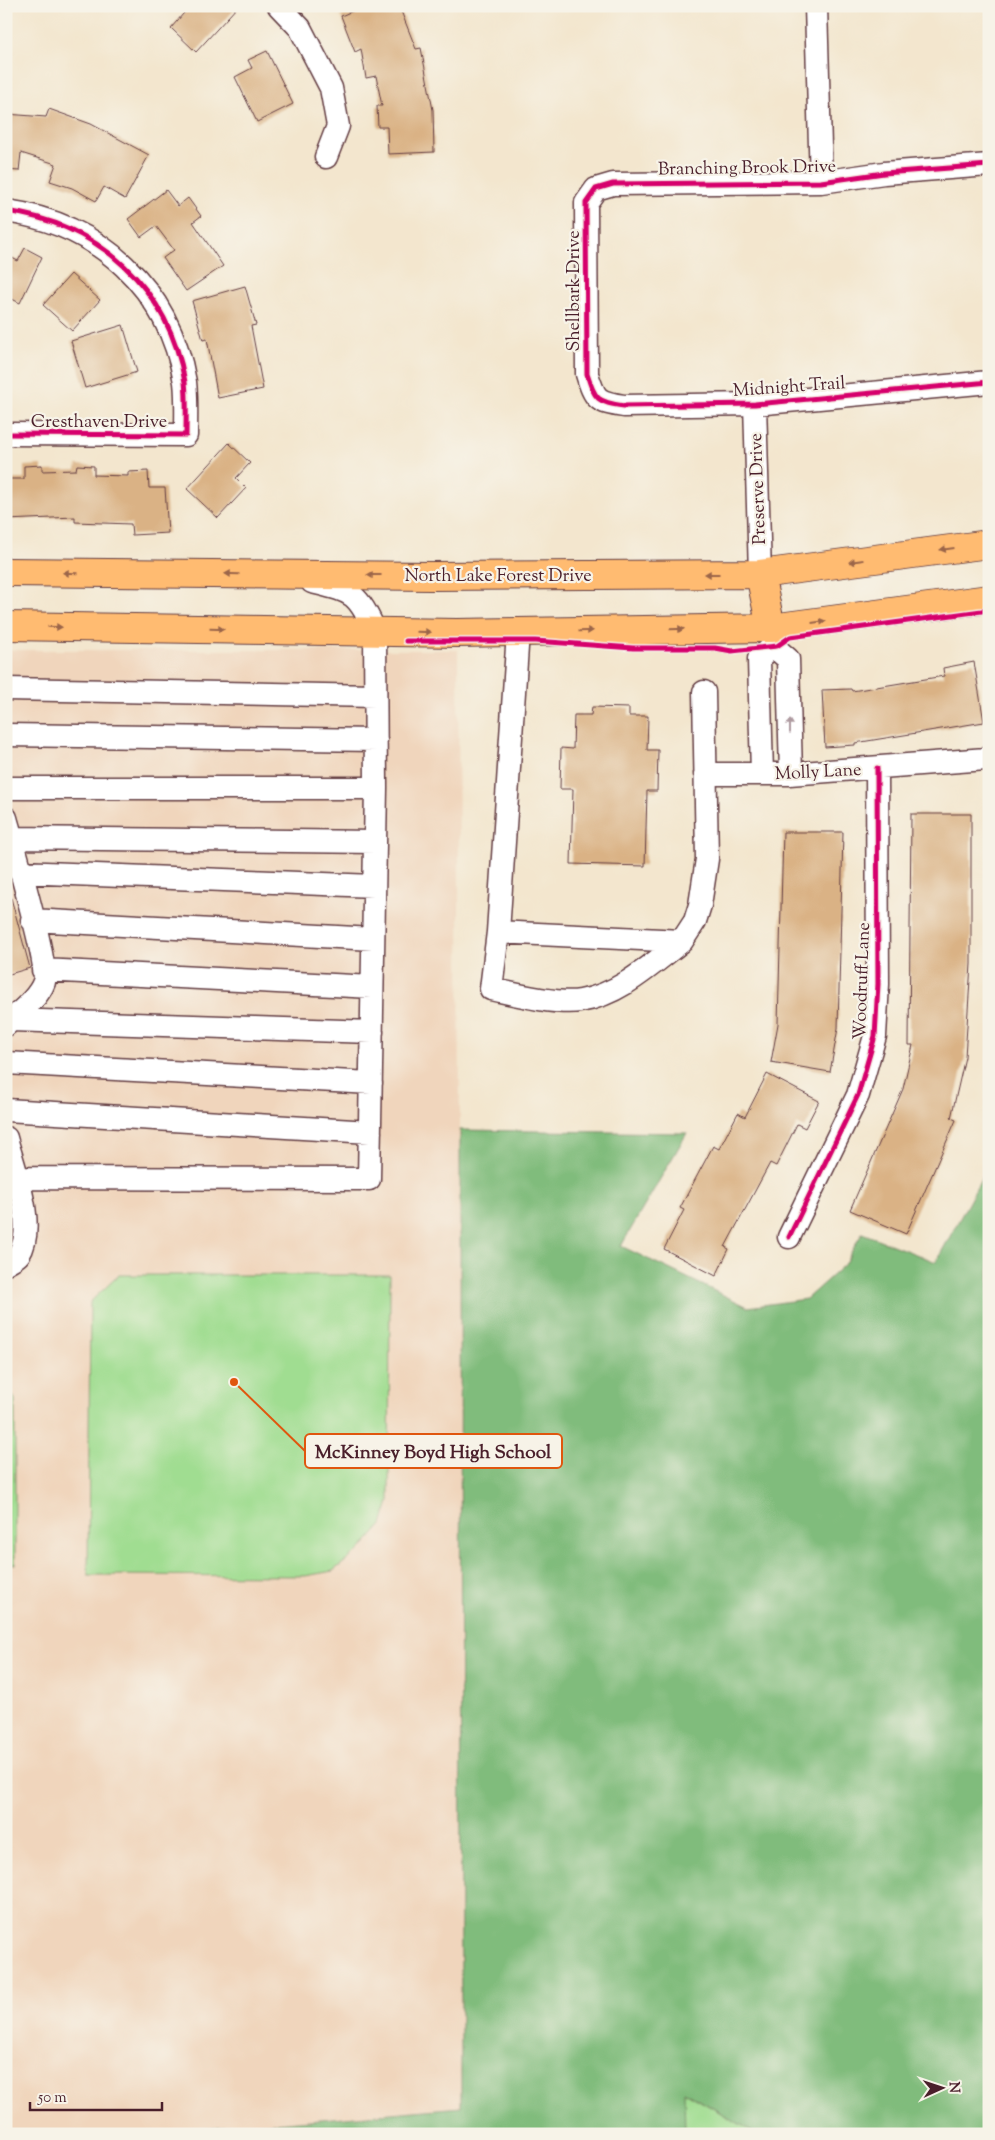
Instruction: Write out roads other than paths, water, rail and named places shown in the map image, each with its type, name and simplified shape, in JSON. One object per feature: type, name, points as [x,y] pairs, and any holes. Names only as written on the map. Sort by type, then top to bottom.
[{"type":"main road","name":"North Lake Forest Drive","points":[[6,572],[760,574],[989,544]]},
{"type":"main road","points":[[760,574],[772,637]]},
{"type":"main road","points":[[6,626],[772,637],[989,599]]},
{"type":"street","points":[[278,6],[300,28],[332,88],[338,126],[326,157]]},
{"type":"street","points":[[816,6],[821,182]]},
{"type":"street","name":"Branching Brook Drive","points":[[596,188],[636,182],[821,182],[884,174],[989,165]]},
{"type":"street","name":"Shellbark Drive","points":[[594,396],[587,374],[586,203],[596,188]]},
{"type":"street","name":"Cresthaven Drive","points":[[6,211],[34,215],[73,229],[109,252],[135,276],[160,310],[174,342],[185,383],[186,435],[6,434]]},
{"type":"street","name":"Midnight Trail","points":[[594,396],[604,402],[624,406],[755,404],[989,382]]},
{"type":"street","name":"Preserve Drive","points":[[755,404],[760,574]]},
{"type":"street","points":[[16,1178],[369,1179],[376,788],[375,632],[365,608],[348,591],[281,574]]},
{"type":"street","points":[[518,632],[498,932],[492,989],[526,997],[579,1002],[623,986],[682,941],[694,921],[700,905],[707,859],[704,692]]},
{"type":"street","points":[[762,774],[759,659],[772,637],[788,659],[791,774]]},
{"type":"street","points":[[6,689],[375,696]]},
{"type":"street","points":[[6,734],[376,740]]},
{"type":"street","name":"Molly Lane","points":[[705,774],[791,774],[986,759],[989,756]]},
{"type":"street","name":"Woodruff Lane","points":[[789,1237],[858,1096],[876,1036],[878,984],[877,768]]},
{"type":"street","points":[[6,788],[376,788]]},
{"type":"street","points":[[9,1022],[39,992],[44,980],[42,956],[9,828],[375,842]]},
{"type":"street","points":[[20,872],[374,886]]},
{"type":"street","points":[[32,920],[373,939]]},
{"type":"street","points":[[498,932],[682,941]]},
{"type":"street","points":[[43,970],[372,988]]},
{"type":"street","points":[[9,1022],[372,1032]]},
{"type":"street","points":[[6,1063],[371,1083]]},
{"type":"street","points":[[6,1110],[370,1132]]},
{"type":"street","points":[[6,1138],[26,1227],[24,1242],[18,1256],[6,1263]]},
{"type":"place","name":"McKinney Boyd High School","points":[[234,1382]]}]
